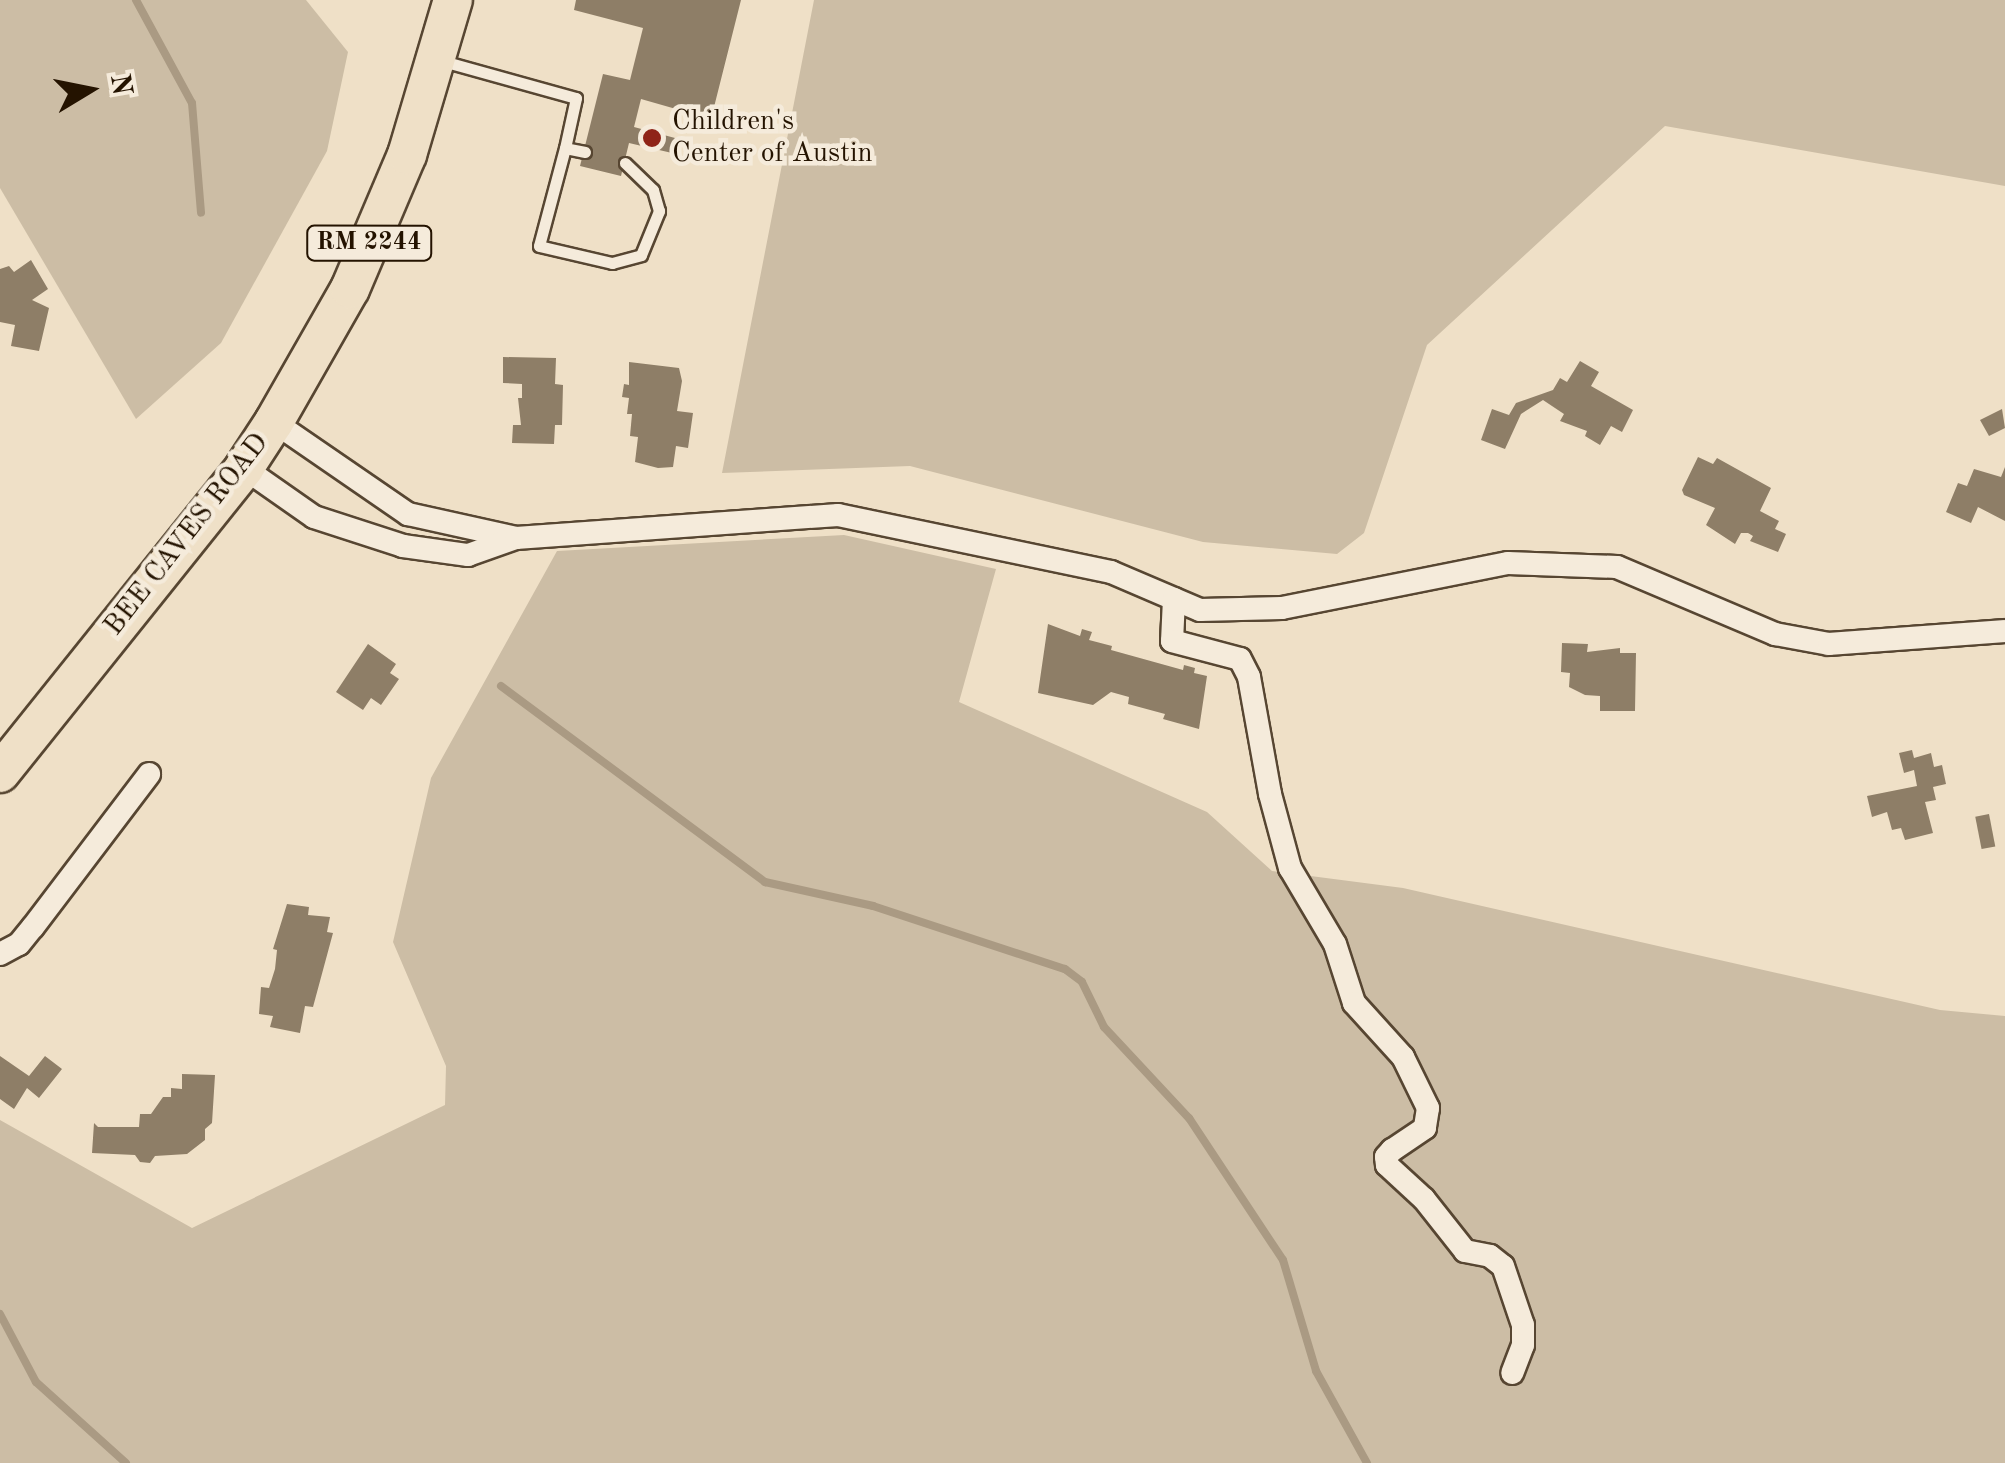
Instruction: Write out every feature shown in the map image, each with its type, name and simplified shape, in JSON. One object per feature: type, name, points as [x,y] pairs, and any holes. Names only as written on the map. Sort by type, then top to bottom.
[{"type":"main road","name":"BEE CAVES ROAD","points":[[0,773],[244,468],[274,422],[350,289],[407,155],[453,0]]},
{"type":"street","points":[[274,422],[408,514],[516,538]]},
{"type":"street","points":[[244,468],[314,517],[403,546],[468,555],[516,538],[838,515],[1111,572],[1200,610],[1282,608],[1508,562],[1617,566],[1774,634],[1829,644],[2005,631]]},
{"type":"street","points":[[1174,599],[1172,641],[1240,659],[1250,677],[1266,776],[1290,868],[1335,944],[1354,1003],[1404,1056],[1428,1108],[1425,1128],[1392,1150],[1386,1165],[1424,1198],[1465,1251],[1490,1256],[1503,1266],[1524,1325],[1524,1345],[1512,1373]]},
{"type":"street","points":[[0,954],[19,944],[150,774]]},
{"type":"lane","points":[[435,59],[576,98],[539,246],[612,263],[641,255],[659,211],[653,190],[626,163]]},
{"type":"lane","points":[[565,148],[585,152]]},
{"type":"shaded area","points":[[0,0],[306,0],[348,52],[327,151],[221,343],[136,419],[0,188]]},
{"type":"shaded area","points":[[814,0],[2005,0],[2005,186],[1665,126],[1427,345],[1364,533],[1337,554],[1203,542],[910,466],[722,473]]},
{"type":"shaded area","points":[[844,535],[996,569],[959,702],[1207,812],[1272,871],[1403,888],[1940,1010],[2005,1016],[2005,1463],[0,1463],[0,1120],[192,1228],[445,1105],[446,1066],[393,942],[431,778],[557,551]]},
{"type":"building","points":[[576,0],[741,0],[711,119],[641,99],[634,127],[675,138],[672,153],[629,143],[621,176],[580,166],[603,74],[630,80],[643,28],[574,10]]},
{"type":"building","points":[[31,260],[48,289],[32,300],[49,308],[39,351],[11,346],[15,325],[0,322],[0,269],[9,266],[14,272]]},
{"type":"building","points":[[503,357],[556,358],[555,384],[563,385],[562,425],[555,425],[554,444],[512,443],[513,425],[521,425],[518,398],[522,398],[522,384],[503,383]]},
{"type":"building","points":[[1580,361],[1599,372],[1591,386],[1633,410],[1622,432],[1611,426],[1600,445],[1585,436],[1587,431],[1560,421],[1564,414],[1543,400],[1521,414],[1505,449],[1481,440],[1492,409],[1509,415],[1516,403],[1553,390],[1560,378],[1567,382]]},
{"type":"building","points":[[629,362],[679,368],[682,381],[677,411],[693,413],[688,448],[676,446],[673,467],[635,462],[638,437],[630,436],[629,398],[622,397],[624,384],[629,385]]},
{"type":"building","points":[[2002,409],[2005,428],[1989,436],[1980,420]]},
{"type":"building","points":[[1698,457],[1713,464],[1717,458],[1771,488],[1760,511],[1779,521],[1775,529],[1786,534],[1778,552],[1750,541],[1753,536],[1748,533],[1741,533],[1735,544],[1706,525],[1715,508],[1684,495],[1682,490]]},
{"type":"building","points":[[2005,467],[2005,521],[1978,507],[1971,523],[1946,512],[1958,483],[1967,486],[1974,469],[2001,477]]},
{"type":"building","points":[[1048,624],[1080,636],[1082,629],[1092,632],[1089,640],[1112,646],[1111,650],[1183,670],[1184,665],[1207,676],[1199,729],[1163,719],[1165,714],[1128,704],[1129,697],[1111,692],[1093,705],[1038,693]]},
{"type":"building","points":[[1562,643],[1588,644],[1587,652],[1620,648],[1620,653],[1636,653],[1635,711],[1600,711],[1600,696],[1585,695],[1569,687],[1570,673],[1561,672]]},
{"type":"building","points":[[368,644],[396,664],[390,673],[399,679],[381,705],[371,698],[363,710],[336,692]]},
{"type":"building","points":[[1912,750],[1914,758],[1931,753],[1934,767],[1942,765],[1946,784],[1933,787],[1936,800],[1925,802],[1933,833],[1905,840],[1901,828],[1892,830],[1887,812],[1872,817],[1867,796],[1917,786],[1914,770],[1904,773],[1899,753]]},
{"type":"building","points":[[1989,814],[1995,846],[1982,849],[1975,817]]},
{"type":"building","points":[[287,904],[309,907],[308,915],[330,917],[327,932],[333,933],[313,1007],[305,1006],[300,1033],[270,1027],[273,1016],[259,1014],[261,987],[269,988],[275,969],[277,950],[273,949]]},
{"type":"building","points":[[0,1056],[29,1076],[45,1056],[62,1069],[39,1098],[27,1088],[14,1109],[0,1099]]},
{"type":"building","points":[[182,1074],[215,1075],[212,1123],[205,1129],[205,1140],[187,1154],[155,1156],[150,1163],[140,1162],[135,1155],[92,1153],[94,1123],[98,1127],[139,1127],[140,1114],[151,1114],[163,1097],[171,1097],[171,1088],[182,1089]]},
{"type":"waterway","points":[[136,0],[192,103],[201,213]]},
{"type":"waterway","points":[[501,686],[765,882],[873,906],[1065,969],[1082,982],[1104,1027],[1189,1118],[1283,1260],[1316,1371],[1367,1463]]},
{"type":"waterway","points":[[0,1314],[36,1382],[126,1463]]},
{"type":"place","name":"Children's Center of Austin","points":[[652,138]]}]
